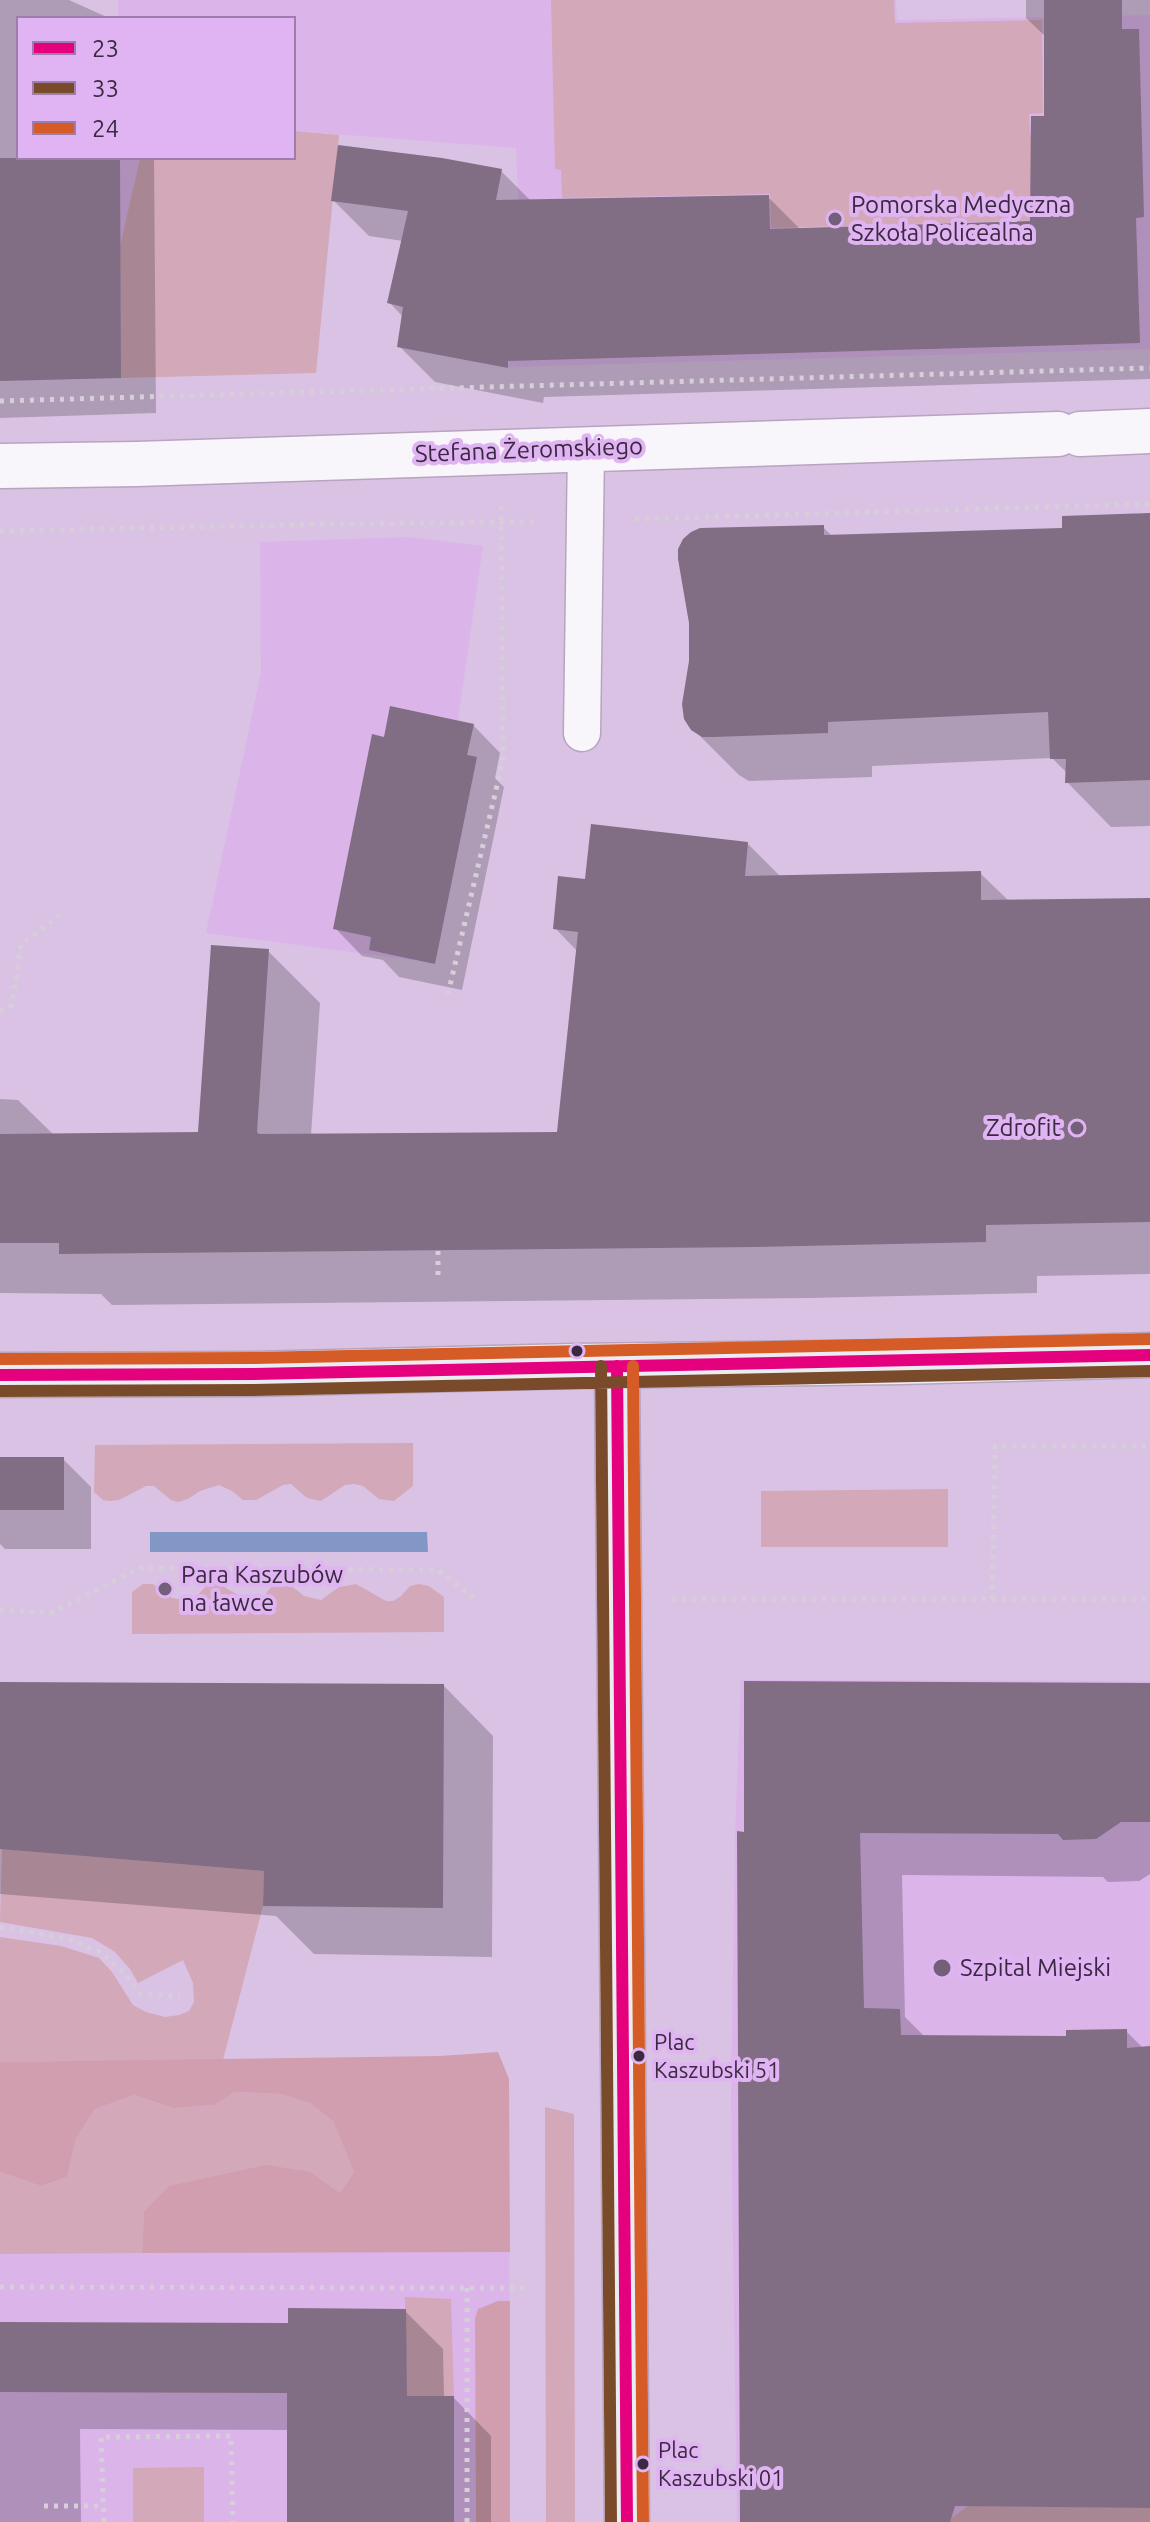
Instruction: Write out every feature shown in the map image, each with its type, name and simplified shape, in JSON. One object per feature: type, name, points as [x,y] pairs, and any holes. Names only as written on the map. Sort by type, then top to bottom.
[{"type":"street","name":"Stefana Żeromskiego","points":[[0,466],[1150,431]]},
{"type":"street","points":[[0,1375],[254,1374],[1150,1355]]},
{"type":"street","points":[[617,1366],[627,2522]]},
{"type":"lane","points":[[582,733],[586,448]]},
{"type":"path","points":[[0,401],[1150,368]]},
{"type":"path","points":[[448,994],[503,760],[501,451]]},
{"type":"path","points":[[0,1011],[12,1005],[21,944],[59,916]]},
{"type":"path","points":[[438,1251],[438,1277]]},
{"type":"path","points":[[992,1599],[995,1446],[1150,1446]]},
{"type":"path","points":[[0,1610],[51,1613],[140,1568],[438,1570],[476,1600]]},
{"type":"path","points":[[665,1599],[1150,1599]]},
{"type":"path","points":[[0,1927],[69,1939],[100,1952],[120,1969],[141,1994],[180,1996]]},
{"type":"path","points":[[0,2287],[525,2288]]},
{"type":"path","points":[[467,2288],[467,2522]]},
{"type":"path","points":[[104,2522],[101,2437],[231,2436],[233,2522]]},
{"type":"path","points":[[44,2506],[104,2506]]},
{"type":"shaded area","name":"Pomorska Medyczna Szkoła Policealna","points":[[118,0],[896,0],[897,20],[1150,15],[1150,349],[508,367],[522,289],[516,148],[296,131],[296,16],[118,16]]},
{"type":"shaded area","points":[[551,0],[894,0],[895,23],[1042,20],[1043,113],[1029,114],[1030,134],[1043,134],[1045,220],[771,228],[770,194],[562,198],[561,170],[555,169]]},
{"type":"shaded area","points":[[296,131],[339,135],[316,373],[121,378],[120,246],[140,160],[296,160]]},
{"type":"shaded area","points":[[119,160],[140,160],[120,246]]},
{"type":"shaded area","points":[[408,537],[483,546],[458,720],[474,723],[467,754],[477,757],[435,963],[206,933],[261,672],[260,542]]},
{"type":"shaded area","points":[[413,1443],[413,1486],[394,1501],[379,1499],[363,1486],[354,1484],[345,1485],[321,1501],[307,1498],[291,1484],[283,1485],[256,1500],[243,1500],[219,1485],[178,1502],[154,1486],[146,1486],[119,1500],[110,1501],[103,1500],[94,1492],[95,1445]]},
{"type":"shaded area","points":[[948,1489],[948,1547],[761,1547],[761,1491]]},
{"type":"shaded area","points":[[217,1583],[247,1600],[265,1595],[271,1587],[280,1584],[289,1584],[304,1596],[321,1600],[339,1587],[356,1584],[386,1601],[401,1596],[410,1586],[429,1586],[444,1597],[444,1632],[132,1634],[132,1592],[143,1584],[153,1584],[172,1598],[184,1600],[196,1597],[206,1586]]},
{"type":"shaded area","name":"Szpital Miejski","points":[[741,1680],[1150,1681],[1150,2522],[737,2522],[731,2102]]},
{"type":"shaded area","points":[[2,1849],[264,1871],[263,1906],[223,2060],[0,2062],[0,1937],[61,1946],[99,1958],[133,2005],[146,2012],[165,2017],[179,2015],[189,2011],[194,2002],[193,1983],[183,1960],[138,1983],[115,1952],[92,1938],[0,1922]]},
{"type":"shaded area","points":[[498,2052],[509,2079],[510,2252],[142,2253],[144,2212],[169,2186],[266,2165],[311,2172],[340,2193],[354,2172],[333,2121],[310,2103],[281,2094],[235,2092],[214,2105],[173,2108],[134,2095],[95,2109],[76,2138],[67,2177],[41,2186],[0,2172],[0,2062],[440,2056]]},
{"type":"shaded area","points":[[0,2075],[509,2079],[510,2522],[0,2522]]},
{"type":"shaded area","points":[[235,2092],[281,2094],[310,2103],[333,2121],[354,2172],[340,2193],[311,2172],[144,2212],[142,2253],[0,2254],[0,2172],[41,2186],[67,2177],[76,2138],[95,2109],[134,2095],[173,2108],[214,2105]]},
{"type":"shaded area","points":[[545,2107],[574,2114],[575,2522],[546,2522]]},
{"type":"shaded area","points":[[405,2297],[451,2299],[454,2396],[407,2396]]},
{"type":"shaded area","points":[[498,2301],[510,2301],[510,2522],[476,2522],[475,2319],[478,2309]]},
{"type":"shaded area","points":[[204,2467],[204,2522],[133,2522],[133,2468]]},
{"type":"shaded area","points":[[968,2506],[1150,2508],[1150,2522],[950,2522]]},
{"type":"water","points":[[150,1532],[427,1532],[428,1552],[150,1552]]},
{"type":"building","points":[[1044,0],[1122,0],[1122,29],[1139,29],[1144,217],[1136,218],[1140,343],[508,361],[508,368],[397,347],[403,307],[387,303],[408,211],[331,201],[338,145],[502,169],[496,200],[769,195],[770,229],[1030,221],[1031,116],[1044,116]]},
{"type":"building","points":[[0,158],[120,160],[121,378],[0,381]]},
{"type":"building","points":[[1150,513],[1150,780],[1065,783],[1066,759],[1050,759],[1048,712],[828,722],[828,733],[713,737],[702,737],[691,730],[684,719],[682,704],[689,661],[689,623],[678,549],[683,539],[700,528],[824,525],[824,535],[1062,528],[1062,516]]},
{"type":"building","points":[[390,706],[474,724],[467,755],[477,757],[435,964],[369,950],[371,937],[333,929],[372,734],[384,737]]},
{"type":"building","points":[[591,824],[748,842],[745,876],[981,871],[981,900],[1150,898],[1150,1222],[986,1225],[986,1242],[756,1247],[59,1254],[59,1243],[0,1243],[0,1134],[198,1132],[211,945],[269,949],[259,1134],[557,1132],[578,932],[553,929],[558,876],[585,879]]},
{"type":"building","points":[[0,1457],[64,1457],[64,1510],[0,1510]]},
{"type":"building","name":"Szpital Miejski","points":[[744,1681],[1150,1683],[1150,1822],[1121,1822],[1096,1839],[1063,1840],[1058,1834],[860,1833],[864,2008],[900,2009],[901,2035],[1066,2036],[1066,2030],[1127,2029],[1127,2048],[1150,2046],[1150,2508],[955,2506],[950,2522],[740,2522],[737,1831],[744,1832]]},
{"type":"building","points":[[0,1682],[444,1684],[443,1908],[263,1906],[264,1871],[0,1849]]},
{"type":"building","points":[[288,2308],[406,2309],[407,2396],[454,2396],[454,2522],[287,2522],[287,2393],[0,2392],[0,2322],[288,2323]]},
{"type":"transit line","name":"24","points":[[0,1359],[254,1358],[1150,1339]]},
{"type":"transit line","name":"23","points":[[0,1375],[254,1374],[1150,1355]]},
{"type":"transit line","name":"33","points":[[601,1366],[611,2522]]},
{"type":"transit line","name":"23","points":[[617,1366],[627,2522]]},
{"type":"transit line","name":"24","points":[[633,1366],[643,2522]]},
{"type":"transit line","name":"33","points":[[0,1391],[254,1390],[1150,1371]]},
{"type":"place","name":"Pomorska Medyczna Szkoła Policealna","points":[[835,219]]},
{"type":"place","name":"Zdrofit","points":[[1077,1128]]},
{"type":"place","name":"Para Kaszubów na ławce","points":[[165,1589]]},
{"type":"place","name":"Szpital Miejski","points":[[942,1968]]},
{"type":"place","name":"Plac Kaszubski 51","points":[[639,2056]]},
{"type":"place","name":"Plac Kaszubski 01","points":[[643,2464]]}]
